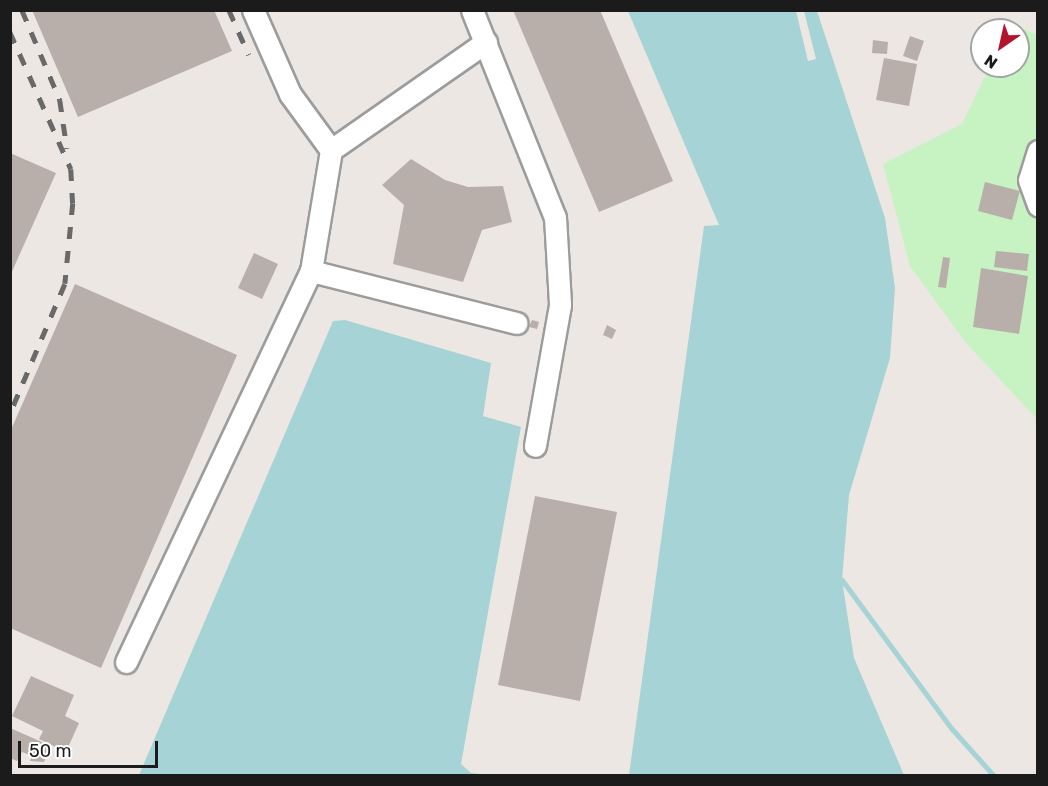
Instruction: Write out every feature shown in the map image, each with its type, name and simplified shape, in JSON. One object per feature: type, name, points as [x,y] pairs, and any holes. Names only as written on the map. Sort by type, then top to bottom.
[{"type":"lane","points":[[126,662],[311,271],[331,150],[290,94],[253,10]]},
{"type":"lane","points":[[472,10],[555,216],[560,305],[535,446]]},
{"type":"lane","points":[[331,150],[486,42]]},
{"type":"lane","points":[[1038,151],[1029,180],[1038,205]]},
{"type":"lane","points":[[311,271],[517,323]]},
{"type":"green space","points":[[1030,32],[1037,35],[1037,419],[966,343],[910,266],[883,164],[962,124],[984,78],[1030,78]]},
{"type":"water","points":[[628,11],[817,11],[885,218],[895,288],[890,358],[849,495],[842,580],[854,658],[904,775],[629,775],[704,226],[719,225]]},
{"type":"water","points":[[345,320],[491,363],[483,416],[521,427],[461,764],[471,773],[488,775],[139,775],[333,321]]},
{"type":"pier","points":[[796,11],[804,11],[816,59],[808,61]]},
{"type":"building","points":[[32,10],[214,10],[232,51],[78,117]]},
{"type":"building","points":[[513,10],[600,10],[673,181],[599,212]]},
{"type":"building","points":[[910,36],[924,41],[917,61],[903,56]]},
{"type":"building","points":[[873,40],[888,42],[887,54],[872,53]]},
{"type":"building","points":[[884,58],[917,64],[909,106],[876,100]]},
{"type":"building","points":[[10,153],[56,173],[10,276]]},
{"type":"building","points":[[411,159],[445,180],[468,187],[503,186],[512,222],[482,230],[463,282],[393,264],[404,205],[382,185]]},
{"type":"building","points":[[985,182],[1020,191],[1012,220],[978,211]]},
{"type":"building","points":[[996,251],[1029,254],[1027,271],[994,267]]},
{"type":"building","points":[[254,253],[278,264],[262,299],[238,288]]},
{"type":"building","points":[[943,257],[950,258],[946,288],[938,287]]},
{"type":"building","points":[[981,268],[1028,276],[1019,334],[973,327]]},
{"type":"building","points":[[75,284],[237,355],[101,668],[10,628],[10,432]]},
{"type":"building","points":[[532,320],[539,322],[537,329],[529,327]]},
{"type":"building","points":[[607,325],[616,330],[612,339],[603,335]]},
{"type":"building","points":[[535,496],[617,512],[580,701],[498,685]]},
{"type":"building","points":[[31,676],[74,695],[65,716],[79,723],[66,752],[39,739],[43,731],[12,716]]},
{"type":"building","points":[[10,728],[51,746],[44,762],[30,761],[32,756],[22,752],[17,761],[10,758]]},
{"type":"waterway","points":[[842,580],[952,729],[994,776]]},
{"type":"railway","points":[[22,10],[60,100],[67,148]]},
{"type":"railway","points":[[229,10],[249,55]]},
{"type":"railway","points":[[10,32],[71,169],[73,203],[65,284],[10,414]]}]
